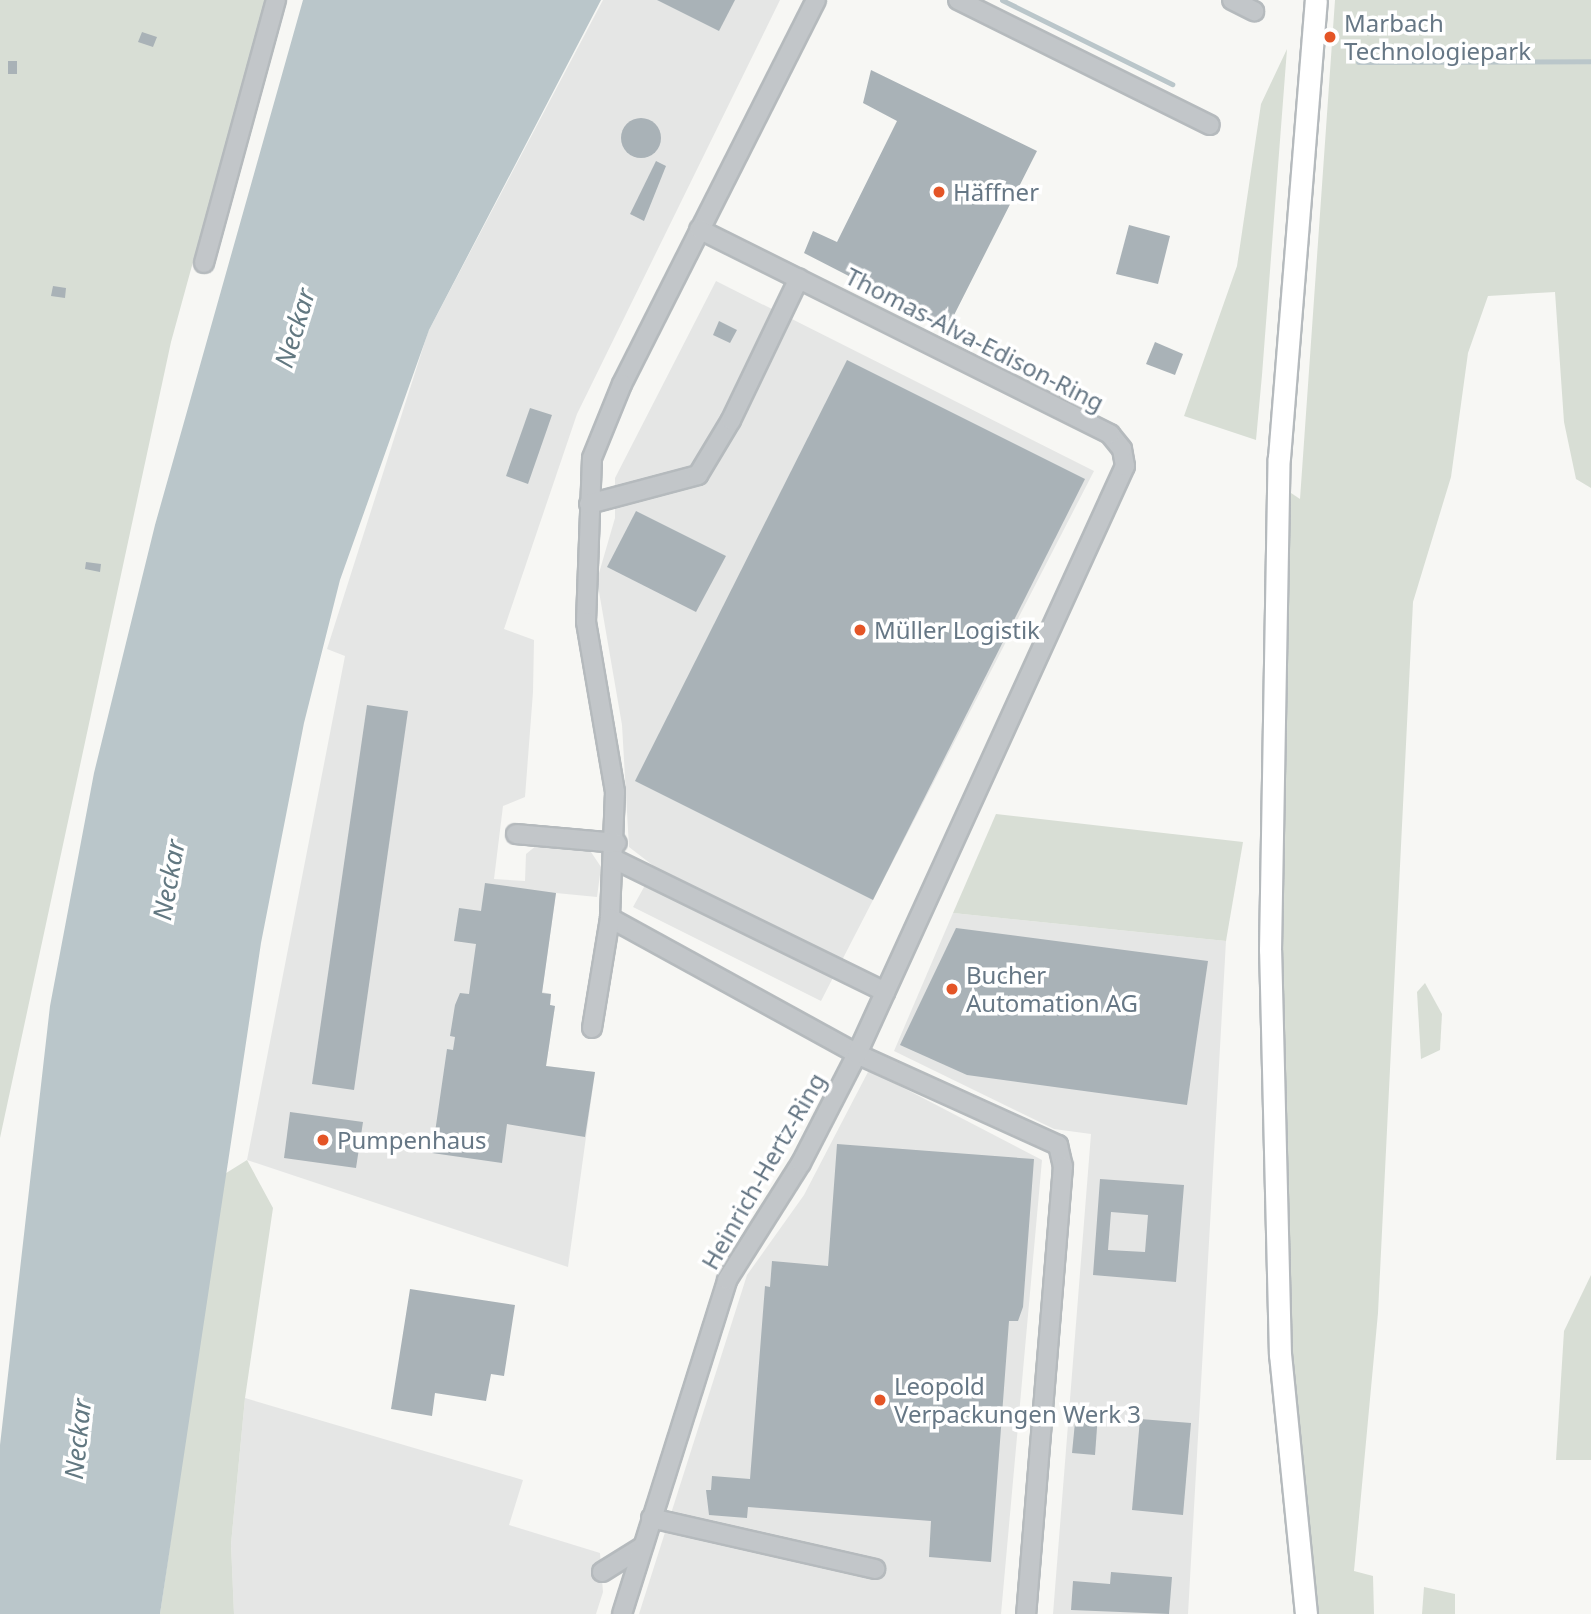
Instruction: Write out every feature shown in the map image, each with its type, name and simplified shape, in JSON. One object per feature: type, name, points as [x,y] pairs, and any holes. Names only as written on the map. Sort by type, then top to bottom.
[{"type":"main road","points":[[1306,1614],[1280,1355],[1270,1015],[1273,610],[1293,292],[1316,0]]},
{"type":"street","points":[[204,263],[276,0]]},
{"type":"street","points":[[592,1028],[610,918],[616,851],[609,740],[586,622],[590,504],[600,429],[816,0]]},
{"type":"street","points":[[958,0],[1210,125]]},
{"type":"street","points":[[1232,0],[1254,11]]},
{"type":"street","name":"Thomas-Alva-Edison-Ring","points":[[699,229],[1110,434],[1122,449],[1125,466],[857,1054]]},
{"type":"street","points":[[590,504],[698,475],[731,420],[799,278]]},
{"type":"street","points":[[516,834],[616,851],[885,992]]},
{"type":"street","points":[[610,918],[857,1054],[1058,1145],[1063,1167],[1026,1614]]},
{"type":"street","name":"Heinrich-Hertz-Ring","points":[[622,1614],[727,1280],[801,1163],[857,1054]]},
{"type":"street","points":[[651,1518],[875,1569]]},
{"type":"street","points":[[602,1573],[642,1547]]},
{"type":"shaded area","points":[[0,0],[265,0],[171,342],[0,1138]]},
{"type":"shaded area","points":[[603,0],[780,0],[577,414],[504,629],[534,640],[533,692],[525,797],[503,806],[494,879],[525,881],[526,854],[542,841],[591,852],[601,867],[597,897],[556,893],[542,992],[551,994],[550,1005],[555,1006],[546,1066],[595,1072],[568,1267],[247,1160],[345,656],[327,649],[428,332]]},
{"type":"shaded area","points":[[1335,0],[1591,0],[1591,488],[1576,479],[1564,422],[1555,292],[1488,296],[1468,353],[1451,477],[1413,602],[1378,1313],[1354,1571],[1373,1576],[1374,1614],[1312,1614],[1287,1355],[1277,1037],[1288,491],[1300,499]]},
{"type":"shaded area","points":[[1287,49],[1256,440],[1184,416],[1237,266],[1261,104]]},
{"type":"shaded area","points":[[716,281],[1094,471],[821,1001],[633,907],[655,867],[629,847],[622,725],[597,580],[615,518],[615,478]]},
{"type":"shaded area","points":[[996,814],[1243,842],[1226,941],[953,913]]},
{"type":"shaded area","points":[[953,913],[1226,941],[1188,1614],[1053,1614],[1091,1134],[1054,1129],[894,1051]]},
{"type":"shaded area","points":[[1425,983],[1442,1014],[1440,1050],[1421,1059],[1417,992]]},
{"type":"shaded area","points":[[869,1070],[1042,1160],[1001,1614],[639,1614],[747,1275],[804,1195]]},
{"type":"shaded area","points":[[247,1160],[273,1208],[245,1398],[231,1544],[234,1614],[160,1614],[223,1175]]},
{"type":"shaded area","points":[[1591,1275],[1591,1460],[1556,1460],[1564,1331]]},
{"type":"shaded area","points":[[245,1398],[523,1480],[509,1525],[600,1553],[603,1592],[596,1614],[234,1614],[231,1544]]},
{"type":"shaded area","points":[[1424,1587],[1455,1594],[1455,1614],[1422,1614]]},
{"type":"water","name":"Neckar","points":[[303,0],[601,0],[429,330],[340,580],[304,723],[261,943],[160,1614],[0,1614],[0,1445],[50,1006],[94,773],[155,525]]},
{"type":"building","points":[[657,0],[735,0],[719,31]]},
{"type":"building","points":[[142,32],[157,37],[153,47],[138,42]]},
{"type":"building","points":[[8,61],[17,61],[17,74],[8,74]]},
{"type":"building","name":"Häffner","points":[[871,70],[1037,151],[948,327],[804,253],[813,231],[837,242],[897,121],[863,103]]},
{"type":"building","points":[[641,118],[655,124],[661,138],[655,152],[641,158],[627,152],[621,138],[627,124]]},
{"type":"building","points":[[656,161],[666,166],[644,221],[630,214]]},
{"type":"building","points":[[1129,225],[1170,236],[1158,284],[1116,274]]},
{"type":"building","points":[[53,286],[66,288],[65,298],[51,296]]},
{"type":"building","points":[[719,321],[737,330],[730,343],[713,335]]},
{"type":"building","points":[[1155,342],[1183,354],[1175,375],[1146,364]]},
{"type":"building","name":"Müller Logistik","points":[[847,360],[1085,479],[873,900],[635,781]]},
{"type":"building","points":[[530,408],[552,415],[528,484],[506,476]]},
{"type":"building","points":[[636,511],[726,556],[696,612],[607,567]]},
{"type":"building","points":[[86,562],[101,564],[100,572],[85,569]]},
{"type":"building","points":[[367,705],[408,711],[354,1090],[312,1084]]},
{"type":"building","points":[[485,883],[556,893],[542,993],[551,994],[550,1005],[555,1006],[546,1066],[595,1072],[585,1137],[507,1124],[502,1163],[432,1153],[447,1049],[453,1050],[455,1037],[450,1036],[455,1005],[460,993],[469,994],[476,944],[454,941],[459,908],[481,911]]},
{"type":"building","points":[[956,928],[1208,961],[1187,1105],[967,1075],[900,1045]]},
{"type":"building","name":"Pumpenhaus","points":[[290,1112],[363,1122],[356,1168],[284,1158]]},
{"type":"building","name":"Leopold Verpackungen Werk 3","points":[[837,1144],[1034,1159],[1023,1307],[1018,1321],[1009,1321],[991,1562],[929,1557],[931,1521],[748,1507],[747,1518],[709,1515],[706,1490],[711,1490],[712,1476],[750,1479],[765,1286],[770,1287],[772,1261],[828,1266]]},
{"type":"building","points":[[1100,1179],[1184,1185],[1176,1282],[1093,1275]],"holes":[[[1111,1212],[1148,1215],[1145,1252],[1108,1250]]]},
{"type":"building","points":[[410,1289],[515,1305],[504,1376],[491,1374],[486,1401],[435,1393],[432,1416],[391,1409]]},
{"type":"building","points":[[1076,1412],[1098,1414],[1095,1455],[1072,1453]]},
{"type":"building","points":[[1140,1419],[1191,1423],[1183,1515],[1132,1510]]},
{"type":"building","points":[[1111,1572],[1172,1577],[1169,1614],[1071,1610],[1073,1581],[1110,1584]]},
{"type":"waterway","points":[[1002,0],[1172,84]]},
{"type":"waterway","points":[[1358,62],[1591,61]]},
{"type":"place","name":"Marbach Technologiepark","points":[[1330,37]]},
{"type":"place","name":"Häffner","points":[[939,192]]},
{"type":"place","name":"Müller Logistik","points":[[860,630]]},
{"type":"place","name":"Bucher Automation AG","points":[[952,989]]},
{"type":"place","name":"Pumpenhaus","points":[[323,1140]]},
{"type":"place","name":"Leopold Verpackungen Werk 3","points":[[880,1400]]}]
